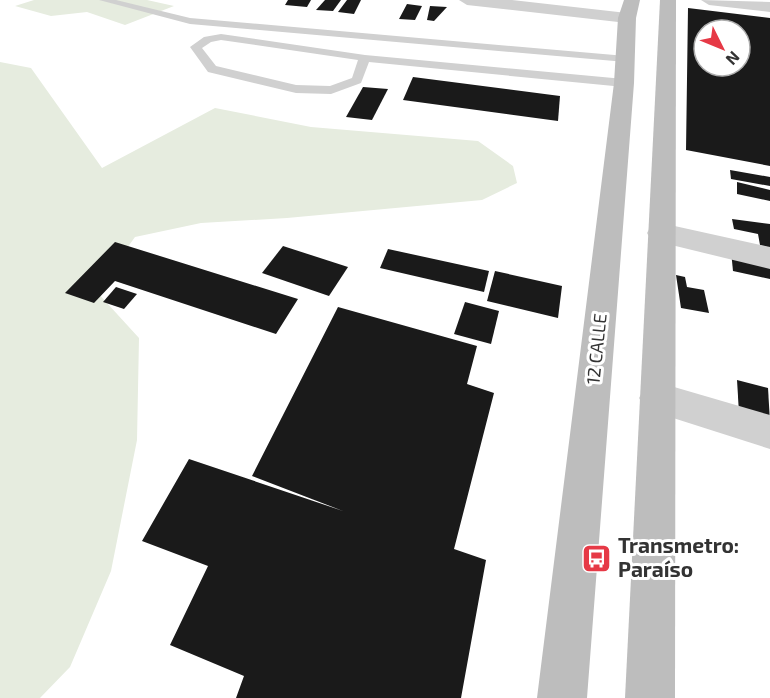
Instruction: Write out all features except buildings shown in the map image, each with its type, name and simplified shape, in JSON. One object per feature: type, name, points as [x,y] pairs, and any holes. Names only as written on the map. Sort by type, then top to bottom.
[{"type":"main road","points":[[650,698],[668,0]]},
{"type":"main road","name":"12 CALLE","points":[[562,698],[630,10]]},
{"type":"street","points":[[467,0],[630,10]]},
{"type":"street","points":[[596,0],[630,10]]},
{"type":"street","points":[[709,0],[770,7]]},
{"type":"street","points":[[661,233],[770,258]]},
{"type":"street","points":[[657,398],[770,432]]},
{"type":"lane","points":[[104,0],[190,21],[625,71]]},
{"type":"lane","points":[[366,58],[357,80],[331,90],[296,89],[212,69],[196,47],[208,39],[221,38],[366,58],[625,71]]},
{"type":"shaded area","points":[[34,0],[147,0],[174,6],[125,25],[87,12],[51,16],[15,6]]},
{"type":"shaded area","points":[[0,62],[31,68],[102,168],[215,108],[311,127],[478,141],[513,166],[517,183],[482,200],[287,218],[201,223],[135,237],[96,291],[139,338],[137,440],[111,571],[70,667],[40,698],[0,698]]},
{"type":"place","name":"Transmetro: Paraíso","points":[[597,558]]}]
